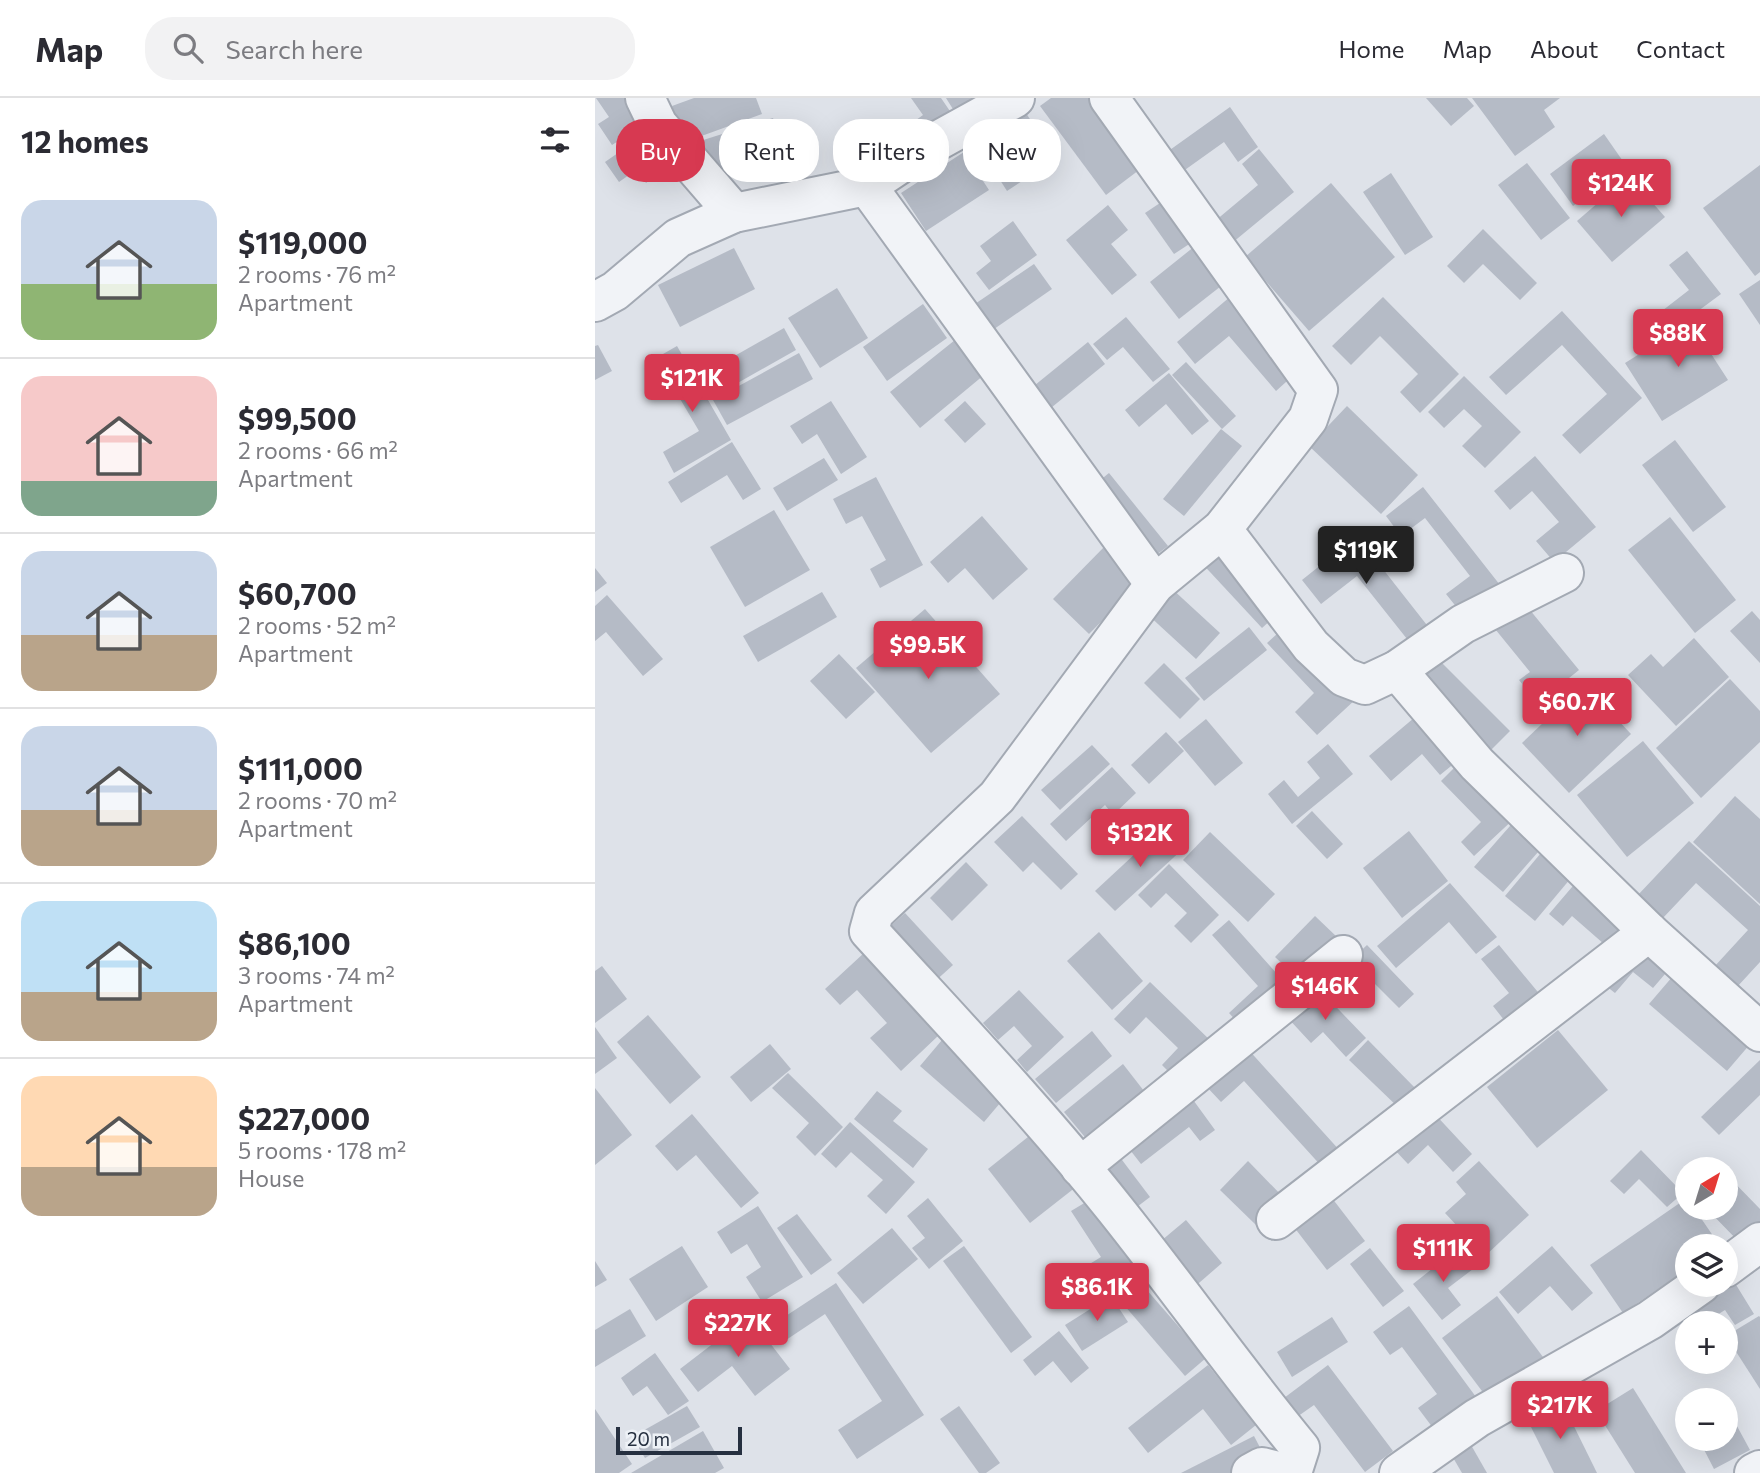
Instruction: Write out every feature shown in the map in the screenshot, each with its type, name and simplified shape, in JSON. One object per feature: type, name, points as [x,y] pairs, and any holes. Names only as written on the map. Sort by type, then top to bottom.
[{"type":"street","points":[[645,98],[658,125],[734,213]]},
{"type":"street","points":[[602,288],[678,238],[734,213],[867,186],[921,150],[1016,98]]},
{"type":"street","points":[[1109,98],[1318,390],[1308,419],[1222,529],[1155,584],[997,797],[874,913],[869,931],[1016,1092],[1115,1209],[1246,1382],[1300,1448],[1292,1473]]},
{"type":"street","points":[[867,186],[1155,584]]},
{"type":"street","points":[[1222,529],[1311,646],[1344,677],[1365,685],[1397,670],[1462,624],[1564,573]]},
{"type":"street","points":[[1397,670],[1477,764],[1649,932],[1760,1032]]},
{"type":"street","points":[[1276,1220],[1649,932]]},
{"type":"street","points":[[1080,1167],[1343,955]]},
{"type":"street","points":[[1738,1258],[1760,1242]]},
{"type":"street","points":[[1399,1473],[1477,1418],[1650,1320],[1683,1297]]},
{"type":"street","points":[[1251,1473],[1262,1467],[1286,1473]]},
{"type":"street","points":[[1754,1473],[1760,1470]]},
{"type":"building","points":[[596,98],[629,98],[643,119],[616,119],[616,142],[612,145],[598,124],[609,117]]},
{"type":"building","points":[[694,98],[756,98],[762,114],[748,119],[719,119],[719,130],[705,135],[705,119],[677,119],[672,106]]},
{"type":"building","points":[[911,98],[941,98],[954,117],[949,121],[917,119],[923,115]]},
{"type":"building","points":[[946,98],[1000,98],[963,119],[961,122]]},
{"type":"building","points":[[1051,98],[1091,98],[1143,167],[1106,195],[1061,134],[1061,119],[1050,119],[1040,106]]},
{"type":"building","points":[[1426,98],[1467,98],[1474,106],[1451,126]]},
{"type":"building","points":[[1472,98],[1560,98],[1544,110],[1555,127],[1515,156]]},
{"type":"building","points":[[1230,107],[1258,147],[1238,162],[1224,142],[1182,172],[1167,152]]},
{"type":"building","points":[[1024,110],[1030,119],[1010,119]]},
{"type":"building","points":[[1604,134],[1627,167],[1573,206],[1550,174]]},
{"type":"building","points":[[719,135],[719,177],[709,180],[705,167],[705,139]]},
{"type":"building","points":[[1259,149],[1294,192],[1232,243],[1215,221],[1258,185],[1242,164]]},
{"type":"building","points":[[963,153],[963,182],[984,182],[989,190],[926,231],[901,193],[918,182],[949,182],[949,162]]},
{"type":"building","points":[[616,154],[616,178],[605,162]]},
{"type":"building","points":[[1527,163],[1570,218],[1541,240],[1498,185]]},
{"type":"building","points":[[1760,165],[1760,272],[1755,276],[1703,208]]},
{"type":"building","points":[[1391,173],[1433,237],[1405,255],[1363,192]]},
{"type":"building","points":[[1629,176],[1665,217],[1612,262],[1577,221]]},
{"type":"building","points":[[1001,182],[1021,182],[1007,191]]},
{"type":"building","points":[[1331,183],[1395,257],[1309,331],[1245,257]]},
{"type":"building","points":[[1169,197],[1197,239],[1174,254],[1145,213]]},
{"type":"building","points":[[1108,205],[1128,230],[1111,244],[1137,275],[1112,295],[1066,240]]},
{"type":"building","points":[[1013,221],[1037,255],[989,290],[976,273],[991,261],[980,246]]},
{"type":"building","points":[[1483,229],[1537,283],[1520,300],[1483,264],[1464,283],[1447,266]]},
{"type":"building","points":[[1200,242],[1230,279],[1179,319],[1150,282]]},
{"type":"building","points":[[734,248],[755,289],[680,327],[658,285]]},
{"type":"building","points":[[1687,251],[1721,294],[1671,331],[1658,314],[1689,290],[1669,265]]},
{"type":"building","points":[[1034,264],[1052,289],[984,336],[966,310]]},
{"type":"building","points":[[1760,280],[1760,325],[1739,294]]},
{"type":"building","points":[[837,288],[868,338],[820,368],[788,318]]},
{"type":"building","points":[[1231,296],[1296,373],[1276,391],[1229,336],[1195,364],[1177,342]]},
{"type":"building","points":[[1383,297],[1459,374],[1420,413],[1400,392],[1418,374],[1380,336],[1351,365],[1332,346]]},
{"type":"building","points":[[923,304],[947,338],[887,381],[863,347]]},
{"type":"building","points":[[1562,311],[1642,398],[1580,454],[1562,435],[1607,394],[1562,345],[1506,395],[1489,377]]},
{"type":"building","points":[[1700,316],[1715,341],[1706,346],[1728,380],[1662,421],[1625,363]]},
{"type":"building","points":[[1126,317],[1170,369],[1153,382],[1123,347],[1107,360],[1093,344]]},
{"type":"building","points":[[784,328],[796,350],[713,397],[701,375]]},
{"type":"building","points":[[955,340],[984,375],[920,428],[890,392]]},
{"type":"building","points":[[1088,342],[1105,364],[1041,416],[1024,394]]},
{"type":"building","points":[[598,345],[612,371],[595,380],[595,346]]},
{"type":"building","points":[[677,346],[731,440],[674,473],[663,452],[699,431],[656,358]]},
{"type":"building","points":[[799,353],[813,379],[727,425],[713,400]]},
{"type":"building","points":[[1186,362],[1236,416],[1222,429],[1172,375]]},
{"type":"building","points":[[1169,373],[1209,421],[1192,435],[1166,404],[1139,427],[1125,410]]},
{"type":"building","points":[[1464,376],[1521,432],[1485,468],[1462,446],[1482,426],[1464,409],[1444,428],[1428,412]]},
{"type":"building","points":[[831,401],[867,457],[841,474],[817,434],[802,444],[790,426]]},
{"type":"building","points":[[965,401],[986,424],[965,443],[944,420]]},
{"type":"building","points":[[1347,406],[1418,475],[1381,514],[1309,446]]},
{"type":"building","points":[[1221,429],[1242,446],[1184,516],[1163,499]]},
{"type":"building","points":[[1675,440],[1726,507],[1693,532],[1642,465]]},
{"type":"building","points":[[732,442],[761,489],[743,500],[727,475],[681,503],[668,482]]},
{"type":"building","points":[[1535,456],[1596,527],[1554,562],[1536,541],[1559,522],[1532,491],[1510,510],[1494,491]]},
{"type":"building","points":[[824,458],[838,480],[787,511],[773,488]]},
{"type":"building","points":[[1109,473],[1168,546],[1147,562],[1088,490]]},
{"type":"building","points":[[876,477],[923,565],[880,588],[870,569],[886,560],[862,516],[846,524],[833,499]]},
{"type":"building","points":[[1423,487],[1500,585],[1462,614],[1446,594],[1470,576],[1425,518],[1401,536],[1386,516]]},
{"type":"building","points":[[774,510],[810,570],[745,607],[710,547]]},
{"type":"building","points":[[982,516],[1028,569],[993,600],[965,568],[948,583],[930,562]]},
{"type":"building","points":[[1670,517],[1736,600],[1695,633],[1628,550]]},
{"type":"building","points":[[1357,536],[1430,629],[1411,644],[1357,576],[1321,604],[1302,580]]},
{"type":"building","points":[[1216,541],[1281,611],[1262,628],[1197,558]]},
{"type":"building","points":[[1107,544],[1143,579],[1089,634],[1053,599]]},
{"type":"building","points":[[595,568],[607,583],[595,592]]},
{"type":"building","points":[[1170,587],[1220,633],[1196,659],[1146,613]]},
{"type":"building","points":[[822,592],[837,617],[758,662],[743,636]]},
{"type":"building","points":[[607,595],[663,659],[643,676],[606,632],[595,641],[595,606]]},
{"type":"building","points":[[1521,599],[1579,670],[1538,703],[1519,680],[1530,672],[1491,624]]},
{"type":"building","points":[[925,609],[1000,694],[931,753],[856,668]]},
{"type":"building","points":[[1752,611],[1760,620],[1760,663],[1730,631]]},
{"type":"building","points":[[1287,625],[1356,699],[1317,735],[1295,712],[1314,693],[1267,643]]},
{"type":"building","points":[[1249,627],[1267,650],[1204,701],[1185,678]]},
{"type":"building","points":[[1694,638],[1729,677],[1676,726],[1628,675],[1651,654],[1663,667]]},
{"type":"building","points":[[1432,653],[1510,731],[1491,750],[1414,672]]},
{"type":"building","points":[[839,654],[875,692],[846,719],[810,681]]},
{"type":"building","points":[[1164,663],[1200,699],[1180,719],[1144,683]]},
{"type":"building","points":[[1730,679],[1760,711],[1760,742],[1701,798],[1656,748]]},
{"type":"building","points":[[1584,684],[1631,734],[1569,793],[1522,743]]},
{"type":"building","points":[[1421,712],[1461,758],[1440,775],[1422,754],[1391,781],[1369,756]]},
{"type":"building","points":[[1206,719],[1243,763],[1215,786],[1178,742]]},
{"type":"building","points":[[1166,732],[1184,751],[1149,784],[1131,765]]},
{"type":"building","points":[[1643,741],[1694,803],[1627,857],[1577,795]]},
{"type":"building","points":[[1328,744],[1353,774],[1292,824],[1268,794],[1284,780],[1298,797],[1320,778],[1307,762]]},
{"type":"building","points":[[1092,745],[1110,764],[1060,810],[1041,790]]},
{"type":"building","points":[[1463,759],[1517,816],[1474,856],[1461,842],[1481,822],[1441,781]]},
{"type":"building","points":[[1112,767],[1136,793],[1113,815],[1105,805],[1066,841],[1050,824]]},
{"type":"building","points":[[1735,796],[1760,819],[1760,904],[1693,842]]},
{"type":"building","points":[[1312,811],[1343,844],[1327,859],[1296,826]]},
{"type":"building","points":[[1022,816],[1078,874],[1061,890],[1033,862],[1023,872],[994,842]]},
{"type":"building","points":[[1517,818],[1546,843],[1503,892],[1474,867]]},
{"type":"building","points":[[1165,826],[1184,848],[1115,911],[1095,891]]},
{"type":"building","points":[[1409,831],[1448,881],[1402,918],[1363,868]]},
{"type":"building","points":[[1210,832],[1275,894],[1248,922],[1183,860]]},
{"type":"building","points":[[1689,841],[1760,906],[1760,962],[1737,987],[1714,967],[1748,930],[1696,883],[1662,919],[1637,896]]},
{"type":"building","points":[[1546,847],[1576,872],[1535,921],[1505,896]]},
{"type":"building","points":[[966,862],[988,885],[952,921],[930,898]]},
{"type":"building","points":[[1169,864],[1219,915],[1191,943],[1174,926],[1187,913],[1166,893],[1151,908],[1138,895]]},
{"type":"building","points":[[1578,880],[1632,927],[1612,951],[1572,916],[1563,926],[1549,914]]},
{"type":"building","points":[[1450,883],[1497,937],[1476,954],[1449,922],[1396,968],[1377,946]]},
{"type":"building","points":[[905,913],[953,965],[932,984],[884,932]]},
{"type":"building","points":[[1315,916],[1338,938],[1299,979],[1275,957]]},
{"type":"building","points":[[1229,920],[1286,984],[1240,1025],[1229,1013],[1258,986],[1212,935]]},
{"type":"building","points":[[1099,932],[1143,981],[1112,1010],[1067,961]]},
{"type":"building","points":[[1642,943],[1671,967],[1653,988],[1633,972],[1615,993],[1606,986]]},
{"type":"building","points":[[1367,945],[1414,994],[1399,1008],[1366,975],[1338,1002],[1323,987]]},
{"type":"building","points":[[1499,945],[1542,997],[1508,1025],[1493,1006],[1509,993],[1481,959]]},
{"type":"building","points":[[864,953],[939,1035],[901,1071],[870,1038],[887,1023],[857,990],[840,1005],[825,989]]},
{"type":"building","points":[[602,966],[627,999],[595,1023],[595,971]]},
{"type":"building","points":[[1679,969],[1757,1036],[1727,1071],[1649,1004]]},
{"type":"building","points":[[1150,982],[1213,1043],[1177,1080],[1162,1065],[1178,1048],[1146,1017],[1130,1034],[1114,1019]]},
{"type":"building","points":[[1317,987],[1366,1038],[1346,1057],[1323,1032],[1311,1043],[1286,1016]]},
{"type":"building","points":[[1019,990],[1064,1037],[1027,1072],[1017,1060],[1032,1046],[1014,1026],[998,1040],[983,1023]]},
{"type":"building","points":[[648,1015],[701,1077],[670,1104],[617,1042]]},
{"type":"building","points":[[595,1027],[617,1058],[595,1074]]},
{"type":"building","points":[[1558,1030],[1608,1090],[1537,1148],[1487,1087]]},
{"type":"building","points":[[1092,1031],[1112,1056],[1056,1103],[1035,1079]]},
{"type":"building","points":[[942,1040],[1006,1096],[984,1122],[920,1066]]},
{"type":"building","points":[[1368,1040],[1418,1091],[1400,1109],[1349,1060]]},
{"type":"building","points":[[770,1044],[791,1069],[751,1102],[730,1077]]},
{"type":"building","points":[[1246,1047],[1342,1153],[1324,1169],[1244,1081],[1221,1102],[1205,1085]]},
{"type":"building","points":[[1760,1060],[1760,1095],[1719,1135],[1701,1117]]},
{"type":"building","points":[[1123,1064],[1151,1100],[1094,1148],[1064,1112]]},
{"type":"building","points":[[788,1073],[843,1127],[815,1156],[796,1137],[809,1123],[772,1088]]},
{"type":"building","points":[[595,1088],[632,1135],[595,1165]]},
{"type":"building","points":[[877,1091],[902,1111],[893,1121],[928,1149],[913,1168],[854,1119]]},
{"type":"building","points":[[1191,1097],[1215,1130],[1200,1141],[1189,1127],[1141,1164],[1127,1146]]},
{"type":"building","points":[[1432,1111],[1472,1154],[1453,1172],[1428,1145],[1408,1164],[1393,1148]]},
{"type":"building","points":[[692,1114],[759,1193],[741,1208],[696,1155],[677,1171],[655,1146]]},
{"type":"building","points":[[850,1122],[915,1182],[886,1214],[867,1196],[883,1180],[851,1152],[836,1168],[821,1154]]},
{"type":"building","points":[[1038,1129],[1081,1183],[1030,1223],[988,1169]]},
{"type":"building","points":[[1641,1150],[1675,1185],[1675,1200],[1667,1207],[1639,1179],[1624,1194],[1610,1181]]},
{"type":"building","points":[[1116,1152],[1150,1197],[1129,1213],[1094,1168]]},
{"type":"building","points":[[1248,1161],[1285,1199],[1257,1226],[1220,1190]]},
{"type":"building","points":[[1479,1161],[1529,1215],[1485,1256],[1445,1213],[1466,1194],[1456,1182]]},
{"type":"building","points":[[1738,1186],[1760,1209],[1760,1225],[1741,1244],[1738,1234],[1731,1234],[1718,1220],[1738,1220]]},
{"type":"building","points":[[1325,1189],[1365,1241],[1327,1270],[1287,1218]]},
{"type":"building","points":[[928,1198],[963,1241],[929,1269],[912,1248],[925,1238],[907,1216]]},
{"type":"building","points":[[1091,1199],[1135,1266],[1097,1290],[1083,1268],[1101,1257],[1071,1211]]},
{"type":"building","points":[[758,1206],[803,1277],[762,1302],[746,1277],[761,1267],[747,1244],[731,1254],[717,1232]]},
{"type":"building","points":[[1675,1206],[1675,1220],[1702,1220],[1712,1234],[1675,1234],[1675,1277],[1623,1313],[1590,1265]]},
{"type":"building","points":[[797,1214],[832,1260],[811,1275],[777,1228]]},
{"type":"building","points":[[1186,1220],[1222,1263],[1192,1289],[1155,1246]]},
{"type":"building","points":[[892,1228],[918,1259],[863,1304],[837,1273]]},
{"type":"building","points":[[682,1246],[708,1287],[656,1321],[629,1279]]},
{"type":"building","points":[[964,1246],[1032,1337],[1011,1353],[943,1261]]},
{"type":"building","points":[[1552,1246],[1593,1293],[1572,1311],[1550,1286],[1518,1314],[1499,1292]]},
{"type":"building","points":[[1370,1248],[1404,1291],[1383,1307],[1350,1264]]},
{"type":"building","points":[[1457,1249],[1473,1269],[1448,1288],[1461,1305],[1442,1320],[1413,1284]]},
{"type":"building","points":[[595,1261],[607,1280],[595,1287]]},
{"type":"building","points":[[1139,1281],[1206,1358],[1185,1376],[1118,1298]]},
{"type":"building","points":[[836,1283],[924,1415],[857,1459],[838,1430],[882,1401],[825,1314],[780,1344],[769,1327]]},
{"type":"building","points":[[1738,1288],[1754,1314],[1738,1323],[1738,1311],[1686,1311],[1682,1305],[1695,1297],[1738,1297]]},
{"type":"building","points":[[1111,1296],[1128,1322],[1082,1351],[1065,1325]]},
{"type":"building","points":[[1497,1296],[1543,1357],[1488,1399],[1442,1338]]},
{"type":"building","points":[[1409,1306],[1476,1397],[1433,1428],[1418,1408],[1437,1394],[1402,1347],[1390,1355],[1373,1332]]},
{"type":"building","points":[[630,1309],[646,1336],[595,1367],[595,1330]]},
{"type":"building","points":[[749,1316],[790,1369],[755,1396],[732,1366],[698,1392],[680,1369]]},
{"type":"building","points":[[1332,1317],[1348,1342],[1292,1377],[1277,1352]]},
{"type":"building","points":[[1760,1317],[1760,1389],[1738,1355],[1738,1329]]},
{"type":"building","points":[[1059,1331],[1089,1368],[1071,1383],[1053,1361],[1035,1376],[1023,1360]]},
{"type":"building","points":[[655,1353],[689,1401],[668,1415],[647,1386],[633,1396],[621,1378]]},
{"type":"building","points":[[1208,1365],[1256,1425],[1231,1445],[1203,1409],[1148,1453],[1128,1428]]},
{"type":"building","points":[[1328,1365],[1393,1451],[1365,1472],[1314,1405],[1294,1419],[1280,1401]]},
{"type":"building","points":[[1633,1388],[1686,1473],[1635,1473],[1596,1411]]},
{"type":"building","points":[[1561,1400],[1597,1473],[1554,1473],[1526,1417]]},
{"type":"building","points":[[687,1406],[700,1427],[645,1458],[632,1437]]},
{"type":"building","points":[[959,1406],[1000,1463],[986,1473],[979,1473],[940,1419]]},
{"type":"building","points":[[595,1409],[632,1464],[619,1473],[595,1473]]},
{"type":"building","points":[[1738,1428],[1750,1450],[1714,1469],[1705,1451],[1738,1451]]},
{"type":"building","points":[[703,1431],[724,1468],[715,1473],[631,1473]]},
{"type":"building","points":[[1254,1436],[1266,1459],[1239,1473],[1181,1473]]},
{"type":"building","points":[[1467,1438],[1487,1473],[1462,1473],[1448,1449]]}]
